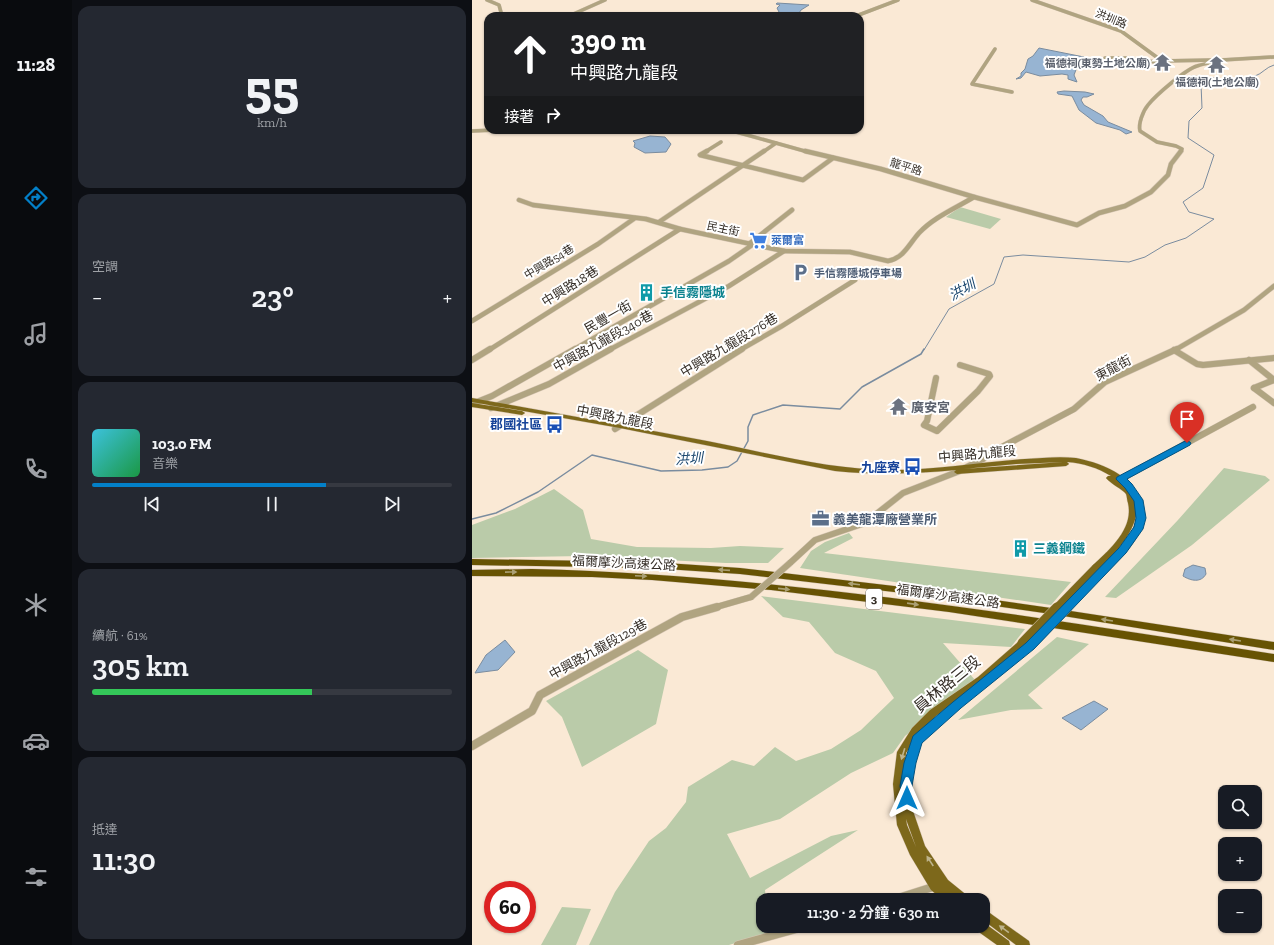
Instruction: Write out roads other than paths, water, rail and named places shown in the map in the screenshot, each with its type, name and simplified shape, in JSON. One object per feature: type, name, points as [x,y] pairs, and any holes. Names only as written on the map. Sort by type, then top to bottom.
[{"type":"highway","name":"福爾摩沙高速公路","points":[[472,562],[652,565],[740,571],[911,591],[1274,646]]},
{"type":"highway","name":"福爾摩沙高速公路","points":[[472,573],[528,571],[653,576],[798,590],[1102,631],[1274,658]]},
{"type":"main road","name":"中興路九龍段","points":[[472,400],[499,404],[748,454],[835,469],[860,471],[922,471],[1072,464],[1093,469],[1118,480]]},
{"type":"main road","name":"中興路九龍段","points":[[472,405],[618,428]]},
{"type":"main road","name":"中興路九龍段","points":[[748,454],[793,466],[875,476],[910,476],[1055,459],[1074,461],[1096,466],[1118,480],[1129,493],[1133,510],[1131,520],[1120,549]]},
{"type":"main road","name":"員林路三段","points":[[945,893],[939,885],[921,848],[908,811],[906,786],[910,763],[918,740],[1026,645],[1120,549]]},
{"type":"main road","name":"員林路三段","points":[[939,885],[953,893]]},
{"type":"main road","points":[[990,919],[1025,945]]},
{"type":"main road","points":[[989,933],[1005,945]]},
{"type":"street","points":[[487,0],[499,5],[501,12]]},
{"type":"street","points":[[578,12],[605,0]]},
{"type":"street","points":[[864,13],[898,0]]},
{"type":"street","name":"洪圳路","points":[[1032,0],[1121,31],[1162,60]]},
{"type":"street","points":[[995,48],[972,84],[1012,92]]},
{"type":"street","points":[[1105,58],[1127,58],[1155,62],[1162,60],[1225,60],[1274,57]]},
{"type":"street","name":"龍平路","points":[[743,134],[881,169],[974,197],[1077,225],[1099,213],[1125,206],[1143,197],[1168,175],[1171,164],[1182,149],[1176,146],[1157,142],[1140,131],[1139,127],[1143,115],[1148,105],[1178,78],[1196,66],[1225,60]]},
{"type":"street","points":[[472,131],[484,130]]},
{"type":"street","points":[[721,142],[700,155],[740,166],[803,180],[833,158]]},
{"type":"street","points":[[659,222],[776,143]]},
{"type":"street","name":"民主街","points":[[519,200],[533,205],[659,222],[680,229],[784,252],[791,250],[850,252],[888,261],[900,258],[923,229],[974,197]]},
{"type":"street","name":"民豐一街","points":[[472,405],[729,261],[792,210]]},
{"type":"street","name":"中興路54巷","points":[[472,321],[598,244],[635,218]]},
{"type":"street","name":"中興路18巷","points":[[472,360],[680,229]]},
{"type":"street","name":"中興路九龍段340巷","points":[[491,408],[548,384],[578,369],[632,337],[726,289],[784,252]]},
{"type":"street","name":"中興路九龍段276巷","points":[[618,428],[734,353],[782,326],[855,280]]},
{"type":"street","name":"東龍街","points":[[962,469],[1074,409],[1106,382],[1174,350],[1244,310],[1274,286]]},
{"type":"street","points":[[1174,350],[1198,364],[1203,365],[1274,358]]},
{"type":"street","points":[[1249,360],[1274,380],[1254,388],[1274,403]]},
{"type":"street","points":[[936,378],[927,421],[924,425],[937,431],[978,391],[990,376],[989,374],[960,365]]},
{"type":"street","points":[[1118,480],[1253,407]]},
{"type":"street","name":"中興路九龍段129巷","points":[[472,746],[532,711],[540,695],[682,616],[751,597],[814,540],[865,523],[903,493],[962,469]]},
{"type":"street","points":[[914,893],[939,885]]},
{"type":"street","points":[[738,945],[782,933]]},
{"type":"water","points":[[776,4],[809,5],[800,12],[779,12],[777,8],[780,5]]},
{"type":"water","points":[[1039,48],[1084,57],[1079,62],[1074,75],[1077,82],[1068,79],[1068,75],[1062,74],[1040,76],[1026,72],[1021,78],[1016,79],[1021,76],[1028,59],[1033,56]]},
{"type":"water","points":[[1064,91],[1094,94],[1083,97],[1081,100],[1084,105],[1103,116],[1108,122],[1132,132],[1126,134],[1120,130],[1096,123],[1079,110],[1072,96],[1058,94],[1057,92]]},
{"type":"water","points":[[650,136],[665,137],[671,144],[666,152],[645,153],[634,147],[635,143],[633,141]]},
{"type":"water","points":[[1193,565],[1205,568],[1206,574],[1204,577],[1199,580],[1192,580],[1183,576],[1185,569]]},
{"type":"water","points":[[505,640],[515,652],[498,670],[475,673],[486,655]]},
{"type":"water","points":[[1094,701],[1108,709],[1081,730],[1062,718]]},
{"type":"waterway","name":"洪圳","points":[[924,350],[949,309],[994,284],[1004,257],[1023,255],[1129,262],[1145,257],[1165,245],[1186,238],[1214,219],[1189,212],[1183,202],[1203,188],[1214,155],[1188,138],[1189,121],[1202,108],[1201,84],[1188,79],[1192,76],[1224,79],[1248,78],[1257,75],[1274,65]]},
{"type":"waterway","name":"洪圳","points":[[472,519],[496,513],[538,492],[592,455],[661,471],[702,470],[728,467],[737,461],[748,441],[748,427],[753,415],[783,405],[840,409],[862,387],[921,354],[924,349]]},
{"type":"place","name":"福德祠(東勢土地公廟)","points":[[1163,63]]},
{"type":"place","name":"福德祠(土地公廟)","points":[[1217,64]]},
{"type":"place","name":"萊爾富","points":[[758,240]]},
{"type":"place","name":"手信霧隱城停車場","points":[[801,273]]},
{"type":"place","name":"手信霧隱城","points":[[647,292]]},
{"type":"place","name":"廣安宮","points":[[898,407]]},
{"type":"place","name":"郡國社區","points":[[555,424]]},
{"type":"place","name":"九座寮","points":[[913,467]]},
{"type":"place","name":"義美龍潭廠營業所","points":[[820,519]]},
{"type":"place","name":"三義鋼鐵","points":[[1020,548]]}]
